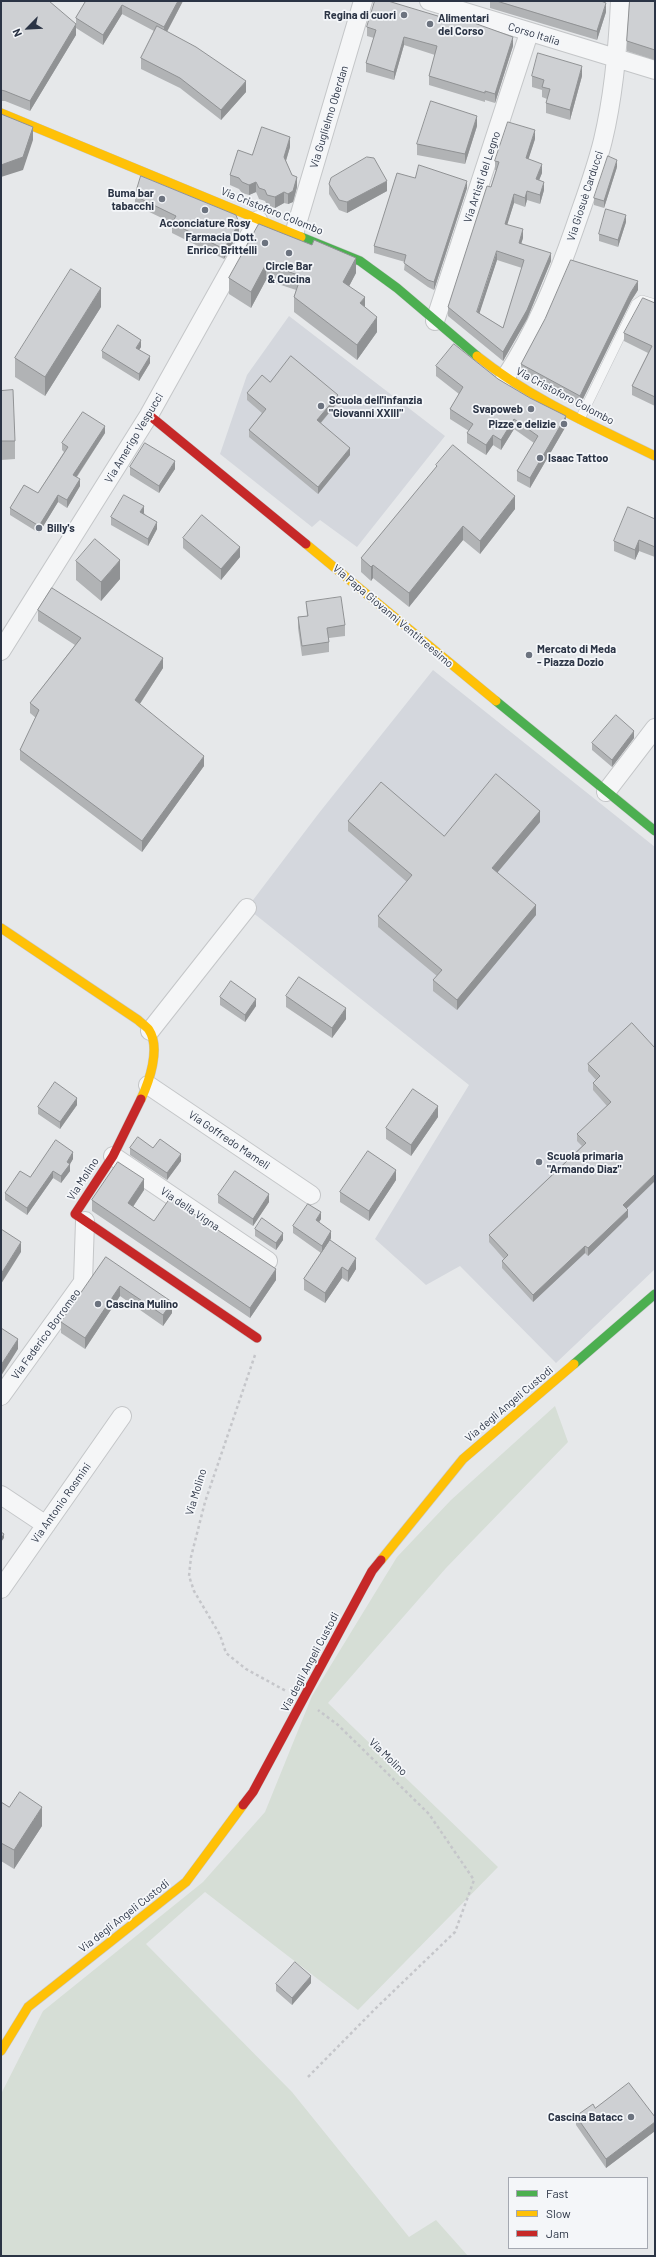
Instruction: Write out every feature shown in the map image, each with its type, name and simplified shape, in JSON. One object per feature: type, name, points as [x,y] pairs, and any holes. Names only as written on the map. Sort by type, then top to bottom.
[{"type":"street","name":"Via Guglielmo Oberdan","points":[[294,234],[363,1]]},
{"type":"street","name":"Corso Italia","points":[[429,1],[529,33],[655,70]]},
{"type":"street","name":"Via Giosuè Carducci","points":[[505,378],[534,328],[565,255],[599,155],[617,58],[620,1]]},
{"type":"street","name":"Via Artisti del Legno","points":[[435,321],[529,33]]},
{"type":"street","name":"Via Cristoforo Colombo","points":[[1,113],[368,265],[505,378],[536,397],[655,456]]},
{"type":"street","name":"Via Amerigo Vespucci","points":[[1,651],[149,415],[258,220]]},
{"type":"street","name":"Via Papa Giovanni Ventitreesimo","points":[[149,415],[637,818],[655,831]]},
{"type":"street","points":[[606,792],[655,728]]},
{"type":"street","points":[[637,818],[655,818]]},
{"type":"street","points":[[1,928],[138,1020],[150,1031],[247,908]]},
{"type":"street","name":"Via Molino","points":[[84,1221],[75,1214],[113,1156],[148,1085],[154,1053],[150,1031]]},
{"type":"street","name":"Via Goffredo Mameli","points":[[148,1085],[311,1195]]},
{"type":"street","name":"Via della Vigna","points":[[113,1156],[268,1261]]},
{"type":"street","points":[[84,1221],[257,1338]]},
{"type":"street","name":"Via Federico Borromeo","points":[[1,1396],[83,1282],[84,1221]]},
{"type":"street","name":"Via degli Angeli Custodi","points":[[1,2051],[28,2007],[186,1882],[253,1792],[372,1571],[463,1459],[655,1294]]},
{"type":"street","name":"Via Antonio Rosmini","points":[[1,1589],[122,1416]]},
{"type":"street","points":[[1,1495],[46,1525]]},
{"type":"lane","points":[[580,419],[636,304],[642,300],[655,304]]},
{"type":"path","name":"Via Molino","points":[[257,1338],[255,1361],[247,1378],[205,1502],[191,1557],[189,1576],[194,1591],[220,1635],[226,1653],[246,1669],[303,1700],[338,1725],[429,1814],[474,1880],[454,1932],[308,2077]]},
{"type":"shaded area","name":"Scuola dell'infanzia \"Giovanni XXIII\"","points":[[289,316],[445,436],[357,547],[320,520],[312,527],[220,454],[247,375]]},
{"type":"shaded area","points":[[433,670],[655,847],[655,1269],[556,1363],[460,1266],[426,1285],[375,1239],[469,1085],[247,908],[319,813]]},
{"type":"shaded area","points":[[555,1406],[568,1442],[446,1568],[328,1703],[498,1867],[358,2010],[205,1892],[146,1944],[292,2092],[409,2237],[436,2220],[468,2256],[1,2256],[1,2094],[43,2011],[203,1882],[265,1812],[312,1696],[397,1557],[451,1500]]},
{"type":"building","points":[[1,1],[49,1],[76,24],[30,101],[1,90]]},
{"type":"building","points":[[86,1],[178,1],[164,27],[122,5],[103,35],[76,18]]},
{"type":"building","points":[[375,1],[388,1],[462,22],[463,19],[513,37],[495,94],[485,91],[485,93],[429,76],[437,46],[404,37],[394,72],[366,63],[376,30],[367,27]]},
{"type":"building","points":[[497,1],[601,1],[606,3],[597,31]]},
{"type":"building","points":[[630,1],[655,1],[655,50],[627,41]]},
{"type":"building","points":[[157,26],[196,47],[246,81],[221,110],[180,78],[141,58]]},
{"type":"building","points":[[538,53],[582,66],[570,110],[546,103],[550,89],[542,87],[544,80],[532,76]]},
{"type":"building","points":[[431,101],[477,116],[465,154],[417,144]]},
{"type":"building","points":[[1,114],[33,127],[23,157],[1,165]]},
{"type":"building","points":[[508,122],[535,130],[526,158],[542,164],[536,179],[544,182],[540,195],[527,191],[525,198],[514,194],[505,224],[523,229],[519,243],[551,253],[527,310],[503,352],[448,307],[487,186],[491,187],[499,162],[495,161]],"holes":[[[497,251],[524,260],[503,328],[477,312]]]},
{"type":"building","points":[[262,127],[290,137],[284,157],[292,175],[297,177],[293,191],[288,194],[284,192],[275,197],[267,195],[265,190],[259,188],[256,182],[249,185],[242,182],[239,178],[230,175],[238,150],[252,155]]},
{"type":"building","points":[[608,156],[617,160],[604,201],[594,198]]},
{"type":"building","points":[[367,157],[374,158],[387,181],[347,202],[339,200],[329,184],[331,178]]},
{"type":"building","points":[[419,165],[467,181],[434,282],[428,280],[404,263],[406,255],[374,246],[397,173],[415,178]]},
{"type":"building","points":[[141,176],[236,215],[239,223],[224,249],[172,223],[176,216],[135,196]]},
{"type":"building","points":[[606,209],[626,215],[618,240],[599,234]]},
{"type":"building","points":[[259,224],[312,245],[314,240],[356,258],[343,282],[365,297],[360,303],[377,317],[357,345],[294,297],[301,276],[266,264],[251,292],[229,278]]},
{"type":"building","points":[[571,260],[638,281],[631,292],[580,396],[521,364],[545,319]]},
{"type":"building","points":[[71,269],[101,288],[45,377],[15,358]]},
{"type":"building","points":[[643,298],[655,303],[655,397],[632,386],[652,346],[624,333]]},
{"type":"building","points":[[118,325],[141,340],[136,348],[150,356],[139,374],[102,351]]},
{"type":"building","points":[[454,344],[498,379],[530,398],[566,416],[530,478],[517,471],[538,436],[514,419],[501,440],[493,435],[486,445],[467,433],[473,424],[450,409],[463,387],[436,366]]},
{"type":"building","points":[[291,356],[338,395],[317,420],[350,448],[318,487],[249,430],[266,409],[247,393],[262,375],[270,382]]},
{"type":"building","points":[[13,390],[15,441],[1,441],[1,391]]},
{"type":"building","points":[[83,412],[105,426],[73,475],[80,479],[67,500],[58,495],[39,526],[10,508],[24,485],[38,493],[68,447],[62,443]]},
{"type":"building","points":[[145,443],[175,461],[159,486],[130,467]]},
{"type":"building","points":[[453,445],[515,496],[480,541],[463,526],[409,593],[373,565],[371,567],[361,558]]},
{"type":"building","points":[[124,495],[144,506],[140,512],[157,522],[148,539],[111,517]]},
{"type":"building","points":[[628,507],[655,519],[655,547],[639,540],[635,550],[614,541]]},
{"type":"building","points":[[202,515],[240,547],[221,569],[183,538]]},
{"type":"building","points":[[95,539],[120,560],[101,582],[76,561]]},
{"type":"building","points":[[52,588],[163,658],[135,700],[204,756],[142,841],[20,750],[39,710],[30,703],[81,638],[38,610]]},
{"type":"building","points":[[341,597],[345,625],[327,628],[329,642],[302,646],[298,617],[308,616],[306,602]]},
{"type":"building","points":[[616,715],[634,731],[612,760],[592,743]]},
{"type":"building","points":[[496,774],[540,811],[492,868],[536,905],[457,1000],[433,980],[442,970],[378,916],[412,875],[348,821],[381,782],[444,836]]},
{"type":"building","points":[[299,977],[346,1008],[332,1028],[286,996]]},
{"type":"building","points":[[231,981],[256,999],[245,1015],[220,997]]},
{"type":"building","points":[[632,1023],[655,1048],[655,1174],[623,1205],[628,1210],[588,1248],[585,1246],[533,1295],[502,1261],[508,1255],[489,1235],[586,1143],[577,1134],[611,1102],[593,1083],[600,1076],[588,1064]]},
{"type":"building","points":[[55,1082],[77,1098],[60,1122],[38,1107]]},
{"type":"building","points":[[413,1089],[438,1106],[411,1145],[386,1128]]},
{"type":"building","points":[[138,1137],[153,1148],[160,1139],[181,1154],[167,1173],[130,1148]]},
{"type":"building","points":[[56,1140],[73,1152],[67,1162],[70,1164],[61,1176],[53,1171],[27,1208],[5,1193],[20,1171],[30,1177]]},
{"type":"building","points":[[368,1151],[396,1170],[369,1211],[340,1192]]},
{"type":"building","points":[[118,1162],[144,1179],[128,1203],[154,1221],[170,1198],[276,1269],[250,1308],[92,1200]]},
{"type":"building","points":[[235,1171],[269,1194],[253,1219],[218,1195]]},
{"type":"building","points":[[308,1204],[321,1212],[316,1220],[331,1231],[322,1246],[293,1226]]},
{"type":"building","points":[[262,1218],[283,1233],[276,1243],[255,1229]]},
{"type":"building","points":[[1,1229],[21,1242],[1,1274]]},
{"type":"building","points":[[330,1240],[356,1258],[348,1271],[342,1267],[325,1293],[304,1279]]},
{"type":"building","name":"Cascina Mulino","points":[[106,1257],[172,1302],[163,1315],[120,1286],[85,1338],[61,1322]]},
{"type":"building","points":[[1,1328],[18,1339],[1,1365]]},
{"type":"building","points":[[1,1532],[4,1534],[1,1539]]},
{"type":"building","points":[[20,1792],[42,1807],[14,1850],[1,1843],[1,1802],[9,1807]]},
{"type":"building","points":[[295,1962],[311,1976],[292,1998],[276,1984]]},
{"type":"building","points":[[629,2083],[655,2117],[655,2122],[606,2159],[576,2116],[593,2104],[595,2108]]},
{"type":"traffic: fast","points":[[301,237],[360,261],[397,288],[477,356]]},
{"type":"traffic: fast","points":[[496,701],[655,831]]},
{"type":"traffic: fast","points":[[574,1364],[655,1294]]},
{"type":"traffic: slow","points":[[1,113],[301,237]]},
{"type":"traffic: slow","points":[[477,356],[519,386],[541,399],[586,423],[655,456]]},
{"type":"traffic: slow","points":[[306,544],[496,701]]},
{"type":"traffic: slow","points":[[1,928],[138,1020],[148,1029],[152,1037],[154,1055],[150,1074],[141,1099]]},
{"type":"traffic: slow","points":[[381,1560],[463,1459],[574,1364]]},
{"type":"traffic: slow","points":[[1,2051],[28,2007],[186,1882],[243,1805]]},
{"type":"traffic: jam","points":[[149,415],[306,544]]},
{"type":"traffic: jam","points":[[141,1099],[113,1156],[75,1214],[257,1338]]},
{"type":"traffic: jam","points":[[243,1805],[253,1792],[372,1571],[381,1560]]},
{"type":"place","name":"Regina di cuori","points":[[404,15]]},
{"type":"place","name":"Alimentari del Corso","points":[[430,24]]},
{"type":"place","name":"Buma bar tabacchi","points":[[162,199]]},
{"type":"place","name":"Acconciature Rosy","points":[[205,210]]},
{"type":"place","name":"Farmacia Dott. Enrico Brittelli","points":[[265,243]]},
{"type":"place","name":"Circle Bar & Cucina","points":[[289,253]]},
{"type":"place","name":"Scuola dell'infanzia \"Giovanni XXIII\"","points":[[321,406]]},
{"type":"place","name":"Svapoweb","points":[[531,409]]},
{"type":"place","name":"Pizze e delizie","points":[[564,424]]},
{"type":"place","name":"Isaac Tattoo","points":[[540,458]]},
{"type":"place","name":"Billy's","points":[[39,528]]},
{"type":"place","name":"Mercato di Meda - Piazza Dozio","points":[[529,655]]},
{"type":"place","name":"Scuola primaria \"Armando Diaz\"","points":[[539,1162]]},
{"type":"place","name":"Cascina Mulino","points":[[98,1304]]},
{"type":"place","name":"Cascina Batacc","points":[[631,2117]]}]
